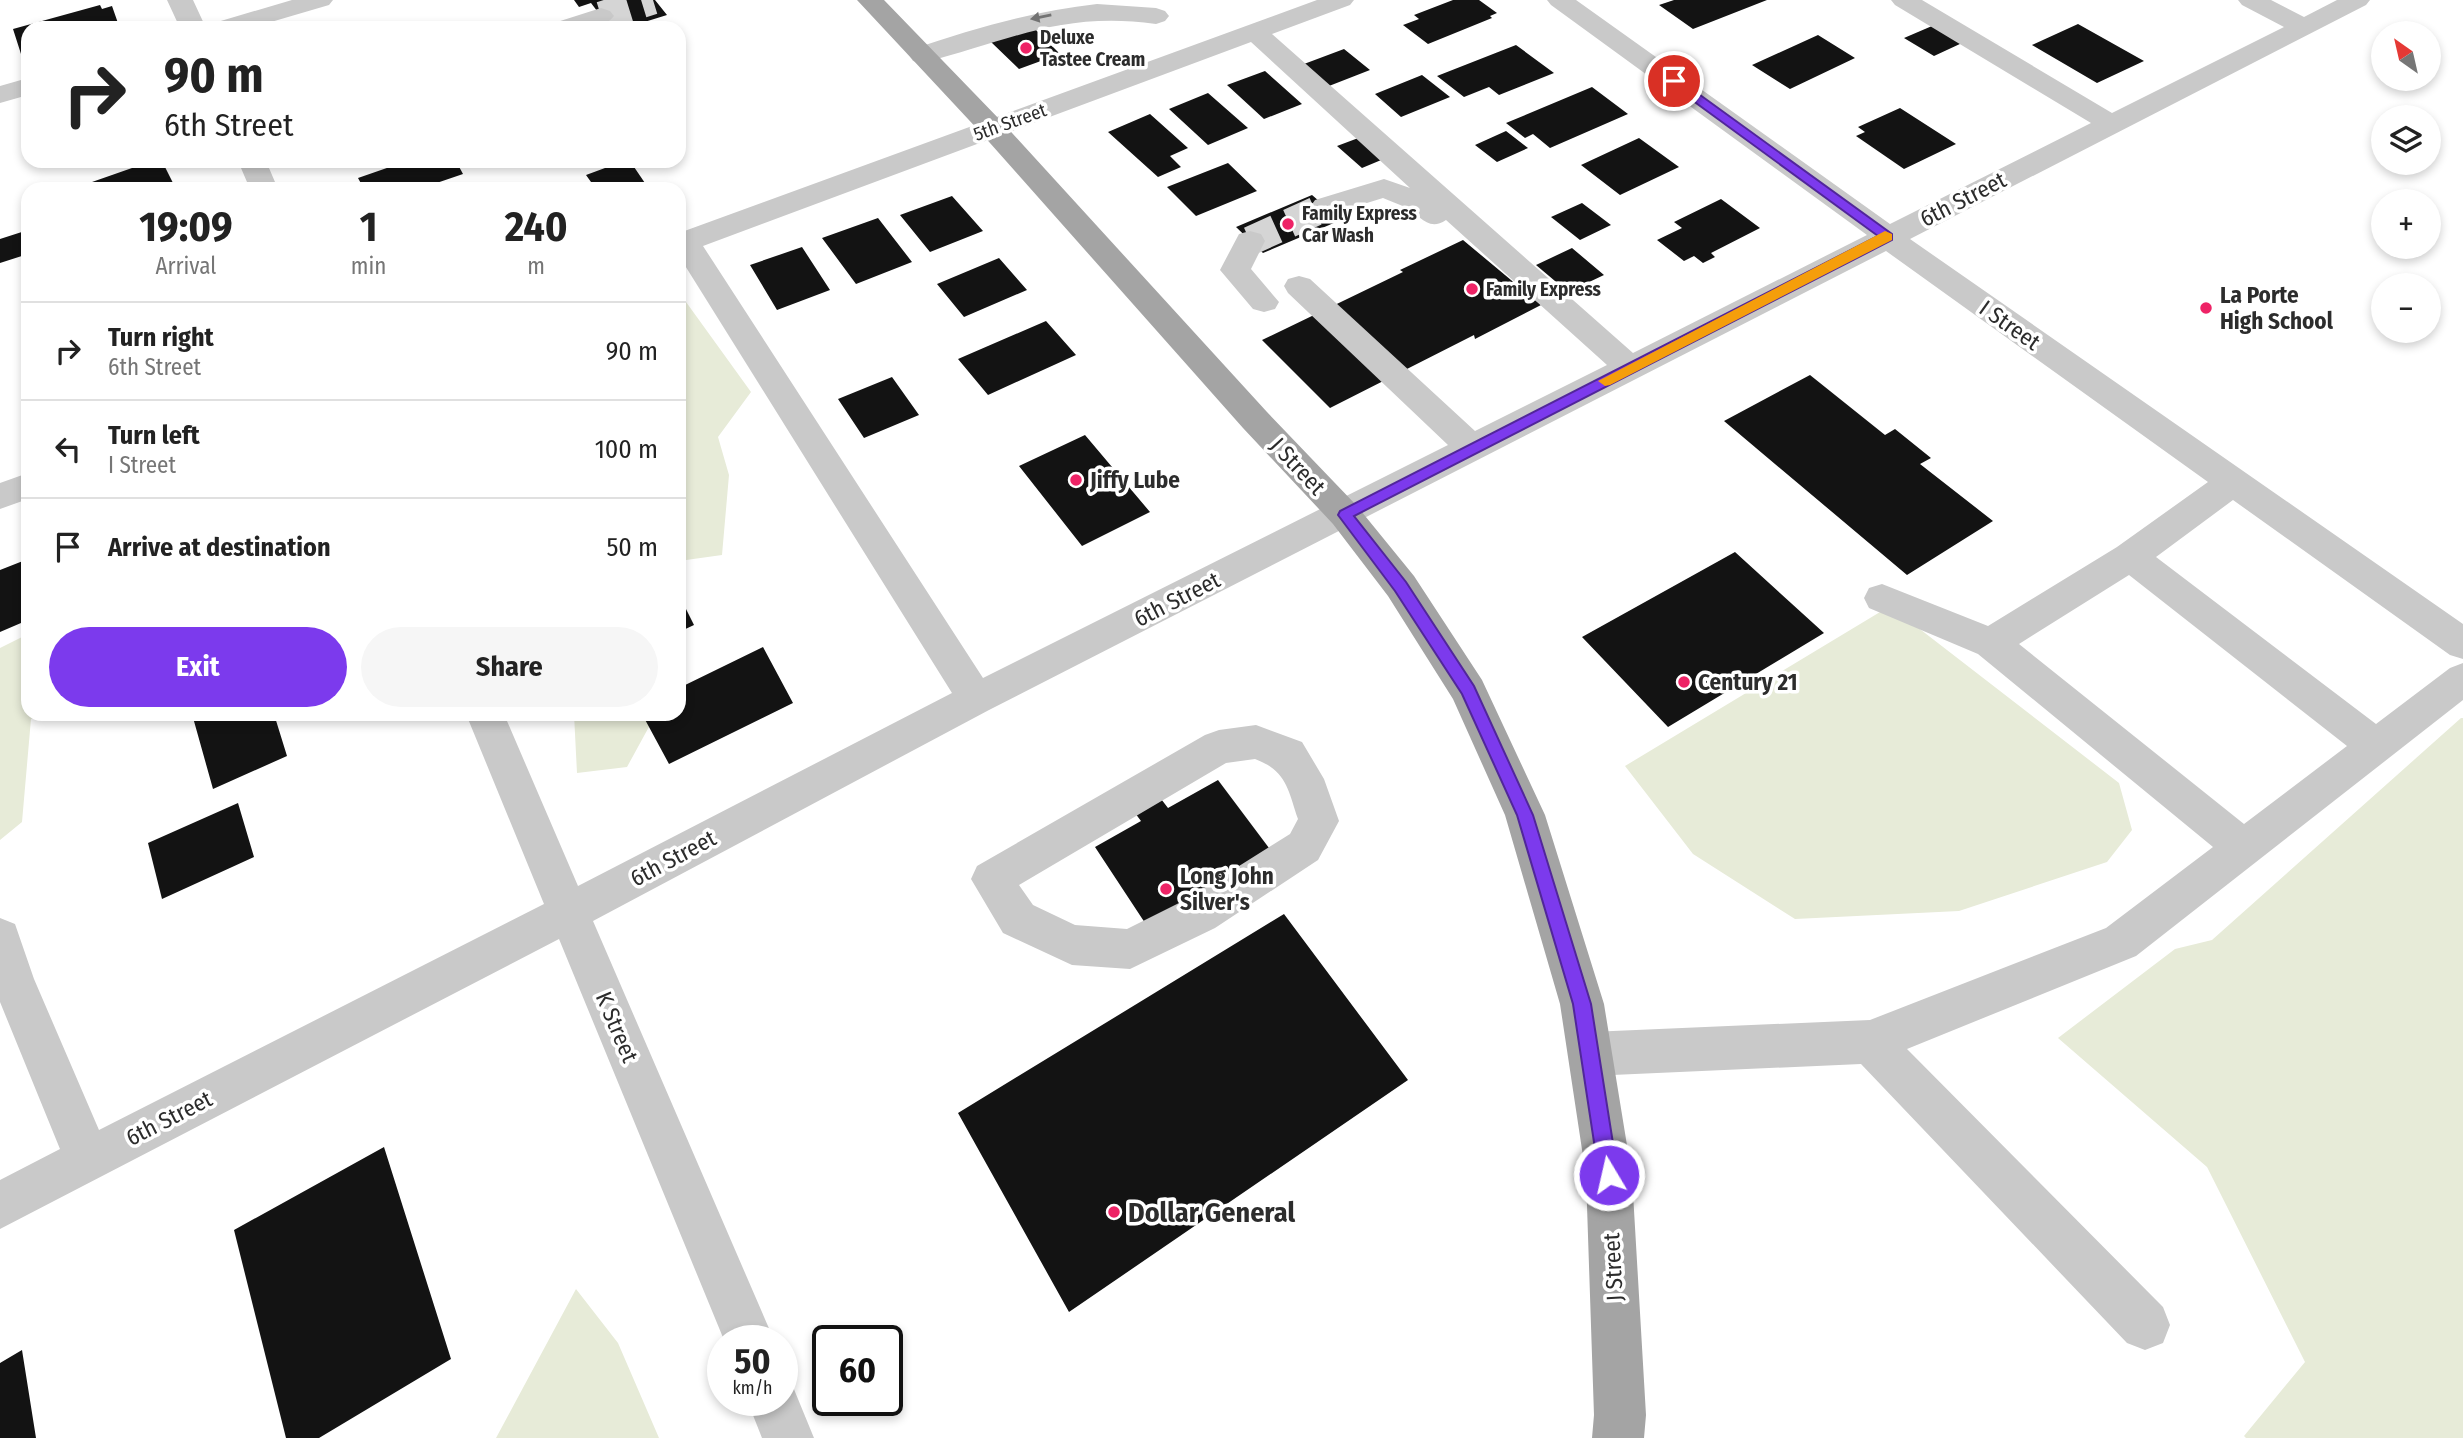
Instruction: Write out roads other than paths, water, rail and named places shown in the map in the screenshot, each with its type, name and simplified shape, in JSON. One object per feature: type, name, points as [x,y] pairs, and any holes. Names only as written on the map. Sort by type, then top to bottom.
[{"type":"main road","name":"J Street","points":[[870,0],[992,128],[1255,420],[1345,515],[1401,586],[1469,691],[1525,815],[1582,1004],[1609,1175],[1620,1415],[1618,1438]]},
{"type":"street","points":[[180,0],[190,21]]},
{"type":"street","points":[[247,21],[320,0]]},
{"type":"street","name":"5th Street","points":[[686,242],[1341,0]]},
{"type":"street","name":"I Street","points":[[1560,0],[1887,237],[2463,644]]},
{"type":"street","points":[[1904,0],[2111,124]]},
{"type":"street","points":[[2251,0],[2304,27]]},
{"type":"street","name":"6th Street","points":[[0,1205],[567,914],[976,699],[1345,515],[2357,0]]},
{"type":"street","points":[[922,55],[1015,22],[1085,8],[1138,10],[1156,16]]},
{"type":"street","points":[[585,21],[601,16]]},
{"type":"street","points":[[1256,32],[1294,70],[1630,368]]},
{"type":"street","points":[[0,94],[21,88]]},
{"type":"street","points":[[1325,207],[1384,188],[1418,202],[1441,222]]},
{"type":"street","points":[[1251,241],[1235,270],[1264,302]]},
{"type":"street","points":[[686,249],[976,699]]},
{"type":"street","points":[[1299,286],[1473,449]]},
{"type":"street","points":[[1991,643],[2130,557],[2233,482]]},
{"type":"street","points":[[0,496],[21,488]]},
{"type":"street","points":[[2130,557],[2375,745]]},
{"type":"street","points":[[1882,598],[1991,643],[2244,848]]},
{"type":"street","points":[[1590,1054],[1870,1042],[2121,942],[2463,679]]},
{"type":"street","name":"K Street","points":[[488,721],[743,1325]]},
{"type":"street","points":[[1256,743],[1288,754],[1304,779],[1319,821],[1304,847],[1200,914],[1130,949],[1072,945],[1018,919],[992,879],[1219,747],[1256,743]]},
{"type":"street","points":[[0,938],[12,979],[88,1160]]},
{"type":"street","points":[[1870,1042],[2145,1325]]},
{"type":"street","points":[[779,1416],[788,1438]]},
{"type":"tunnel","points":[[601,16],[653,0]]},
{"type":"tunnel","points":[[1250,241],[1325,207]]},
{"type":"place","name":"Deluxe Tastee Cream","points":[[1026,48]]},
{"type":"place","name":"Family Express Car Wash","points":[[1288,224]]},
{"type":"place","name":"Family Express","points":[[1472,289]]},
{"type":"place","name":"La Porte High School","points":[[2206,308]]},
{"type":"place","name":"Jiffy Lube","points":[[1076,480]]},
{"type":"place","name":"Century 21","points":[[1684,682]]},
{"type":"place","name":"Long John Silver's","points":[[1166,889]]},
{"type":"place","name":"Dollar General","points":[[1114,1212]]}]
